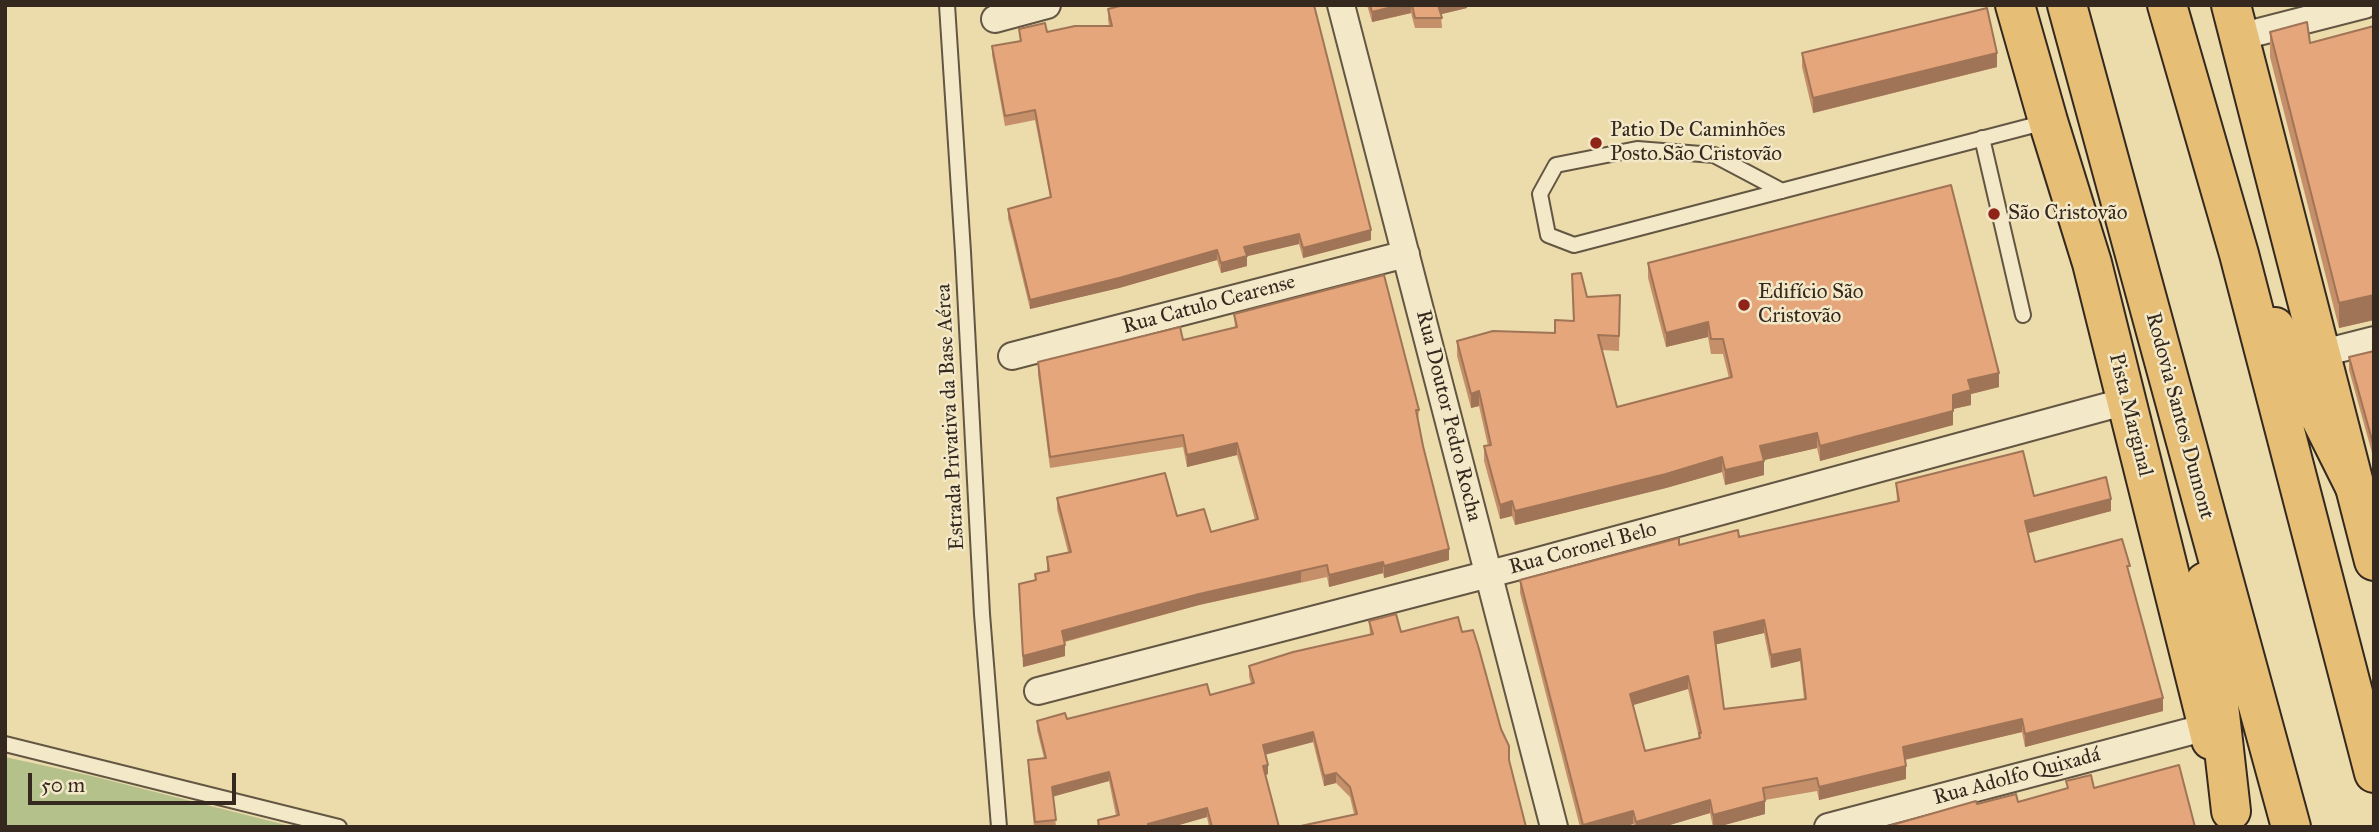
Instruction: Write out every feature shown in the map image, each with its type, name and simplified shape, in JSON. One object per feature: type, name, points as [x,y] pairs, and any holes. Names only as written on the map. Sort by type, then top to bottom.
[{"type":"main road","name":"Pista Marginal","points":[[2015,5],[2092,263],[2207,727],[2233,819]]},
{"type":"main road","name":"Rodovia Santos Dumont","points":[[2067,5],[2291,827]]},
{"type":"main road","points":[[2167,5],[2239,254],[2374,773]]},
{"type":"main road","points":[[2235,21],[2374,561]]},
{"type":"main road","points":[[2239,254],[2354,485]]},
{"type":"main road","points":[[2190,455],[2233,819]]},
{"type":"street","points":[[995,19],[1047,5]]},
{"type":"street","name":"Rua Doutor Pedro Rocha","points":[[1341,5],[1554,827]]},
{"type":"street","points":[[2235,21],[2364,5]]},
{"type":"street","name":"Rua Catulo Cearense","points":[[1012,356],[1406,254]]},
{"type":"street","points":[[2319,354],[2374,340]]},
{"type":"street","name":"Rua Coronel Belo","points":[[1038,691],[1488,574],[2127,401]]},
{"type":"street","name":"Rua Adolfo Quixadá","points":[[1828,827],[2207,727]]},
{"type":"lane","name":"Estrada Privativa da Base Aérea","points":[[947,5],[982,614],[999,827]]},
{"type":"lane","points":[[1782,191],[1714,155],[1637,149],[1556,165],[1540,194],[1548,235],[1574,245],[1782,191],[2048,121]]},
{"type":"lane","points":[[1982,138],[2023,315]]},
{"type":"lane","points":[[5,744],[46,752],[339,827]]},
{"type":"green space","points":[[5,757],[92,776],[294,827],[5,827]]},
{"type":"building","points":[[1124,5],[1314,5],[1371,230],[1303,248],[1299,234],[1244,247],[1247,256],[1221,263],[1217,250],[1030,300],[1008,209],[1051,197],[1035,110],[1005,116],[992,46],[1021,41],[1019,29],[1045,23],[1047,32],[1075,26],[1112,26],[1108,9]]},
{"type":"building","points":[[1370,5],[1400,5],[1372,12]]},
{"type":"building","points":[[1412,5],[1438,5],[1442,18],[1415,18]]},
{"type":"building","points":[[1987,8],[1997,53],[1813,98],[1802,53]]},
{"type":"building","points":[[2307,22],[2310,43],[2374,26],[2374,295],[2339,303],[2270,32]]},
{"type":"building","points":[[1951,185],[1999,373],[1968,380],[1971,390],[1953,395],[1953,411],[1820,446],[1817,433],[1760,446],[1764,461],[1725,470],[1722,457],[1666,474],[1515,511],[1512,501],[1500,505],[1484,446],[1491,445],[1479,391],[1471,394],[1457,341],[1493,331],[1555,333],[1555,320],[1574,321],[1572,274],[1581,273],[1587,297],[1620,295],[1619,336],[1598,335],[1617,407],[1732,377],[1723,339],[1711,339],[1708,322],[1666,333],[1648,263]]},
{"type":"building","points":[[1384,275],[1419,410],[1416,410],[1423,446],[1449,549],[1384,566],[1383,562],[1329,575],[1327,565],[1199,594],[1062,631],[1065,645],[1023,656],[1019,584],[1036,580],[1035,574],[1049,571],[1047,557],[1071,552],[1057,498],[1165,473],[1177,516],[1204,509],[1211,532],[1258,519],[1237,443],[1187,455],[1183,435],[1050,457],[1038,362],[1180,327],[1183,340],[1237,327],[1234,314]]},
{"type":"building","points":[[2374,351],[2374,447],[2349,357]]},
{"type":"building","points":[[2023,451],[2034,496],[2106,477],[2111,499],[2025,521],[2035,562],[2122,539],[2163,698],[2025,734],[2022,719],[1903,747],[1906,766],[1819,787],[1817,778],[1763,788],[1765,801],[1713,815],[1710,800],[1636,822],[1633,811],[1583,825],[1520,580],[1679,538],[1679,545],[1738,530],[1739,537],[1899,501],[1896,483]],"holes":[[[1764,620],[1771,655],[1800,649],[1806,699],[1724,709],[1714,632]],[[1688,676],[1700,738],[1645,751],[1630,694]]]},
{"type":"building","points":[[1396,614],[1401,632],[1458,617],[1462,632],[1473,630],[1501,729],[1509,746],[1509,760],[1526,827],[1296,827],[1357,814],[1350,787],[1336,773],[1324,776],[1313,732],[1263,745],[1268,765],[1263,766],[1279,827],[1212,827],[1207,808],[1148,824],[1148,827],[1099,827],[1098,820],[1119,815],[1109,772],[1052,787],[1056,820],[1035,822],[1028,760],[1046,758],[1037,721],[1065,713],[1067,719],[1207,684],[1210,695],[1254,683],[1249,666],[1293,652],[1373,634],[1369,621]]},
{"type":"building","points":[[2179,765],[2195,827],[1885,827],[1976,801],[1977,804],[2016,794],[2018,802],[2068,788],[2066,781],[2091,775],[2094,788]]},
{"type":"place","name":"Patio De Caminhões Posto São Cristovão","points":[[1596,143]]},
{"type":"place","name":"São Cristovão","points":[[1994,214]]},
{"type":"place","name":"Edifício São Cristovão","points":[[1744,305]]}]
